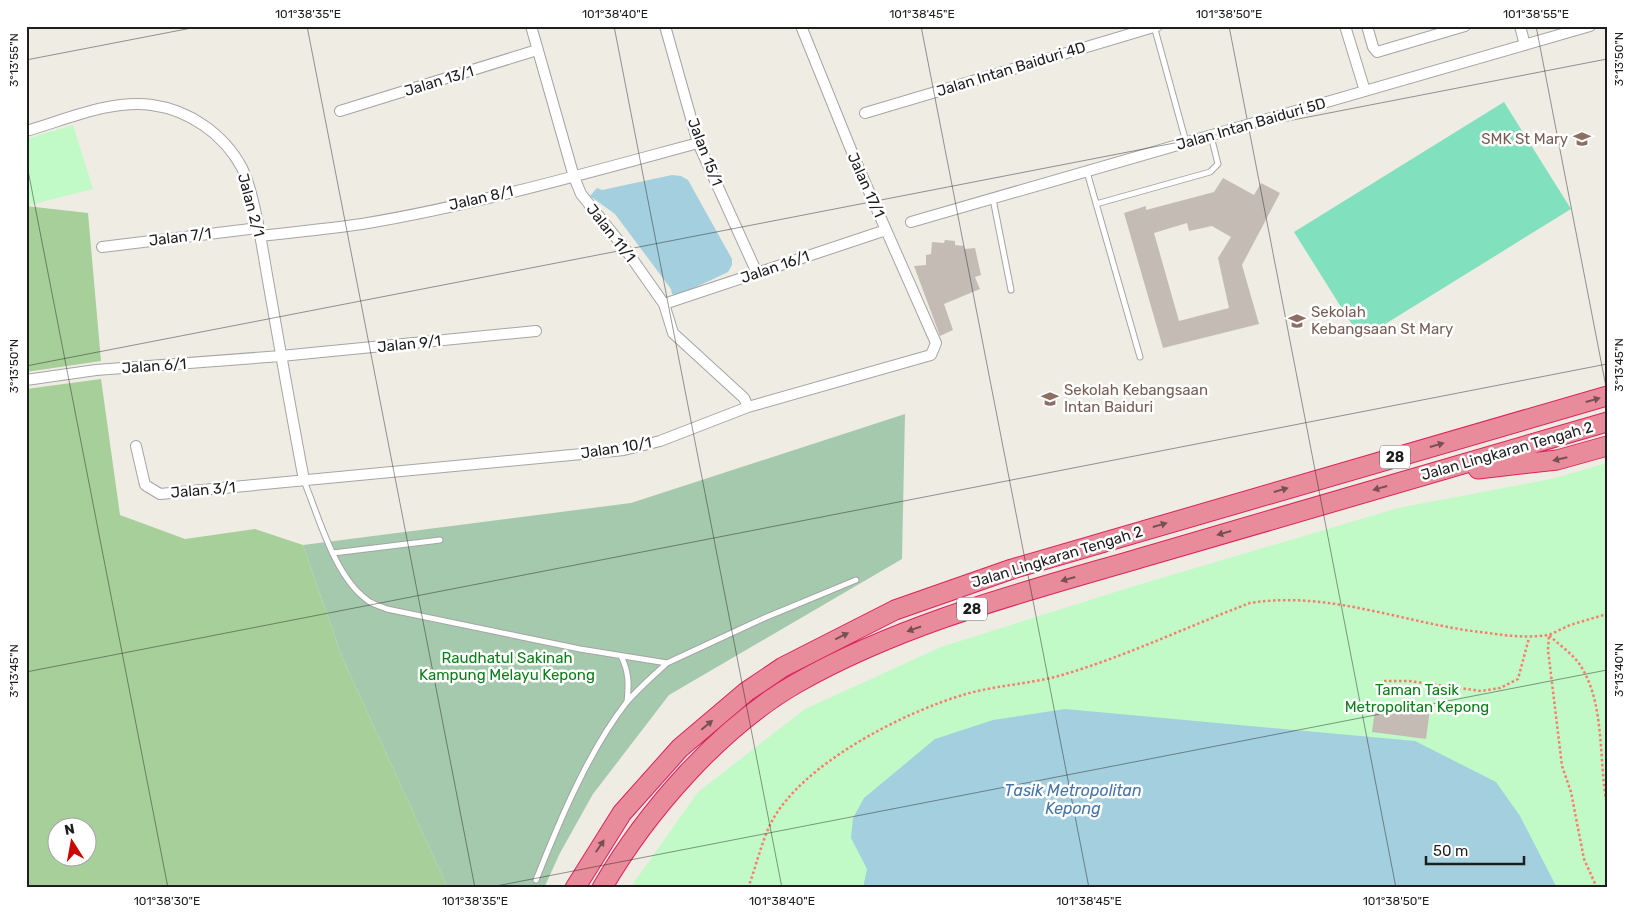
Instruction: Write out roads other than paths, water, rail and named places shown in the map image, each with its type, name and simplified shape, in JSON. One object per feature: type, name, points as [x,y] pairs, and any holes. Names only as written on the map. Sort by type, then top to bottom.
[{"type":"highway","name":"Jalan Lingkaran Tengah 2","points":[[575,888],[622,813],[680,748],[746,692],[783,667],[895,610],[1022,566],[1607,396]]},
{"type":"highway","name":"Jalan Lingkaran Tengah 2","points":[[602,888],[644,826],[698,762],[758,709],[796,684],[834,664],[903,633],[1015,595],[1607,422]]},
{"type":"highway","points":[[1427,474],[1557,460],[1607,446]]},
{"type":"street","name":"Jalan 11/1","points":[[530,26],[574,177],[581,194],[626,250],[664,304],[674,333],[744,398],[748,407]]},
{"type":"street","name":"Jalan 15/1","points":[[665,26],[698,143],[756,273]]},
{"type":"street","name":"Jalan 17/1","points":[[802,26],[856,162],[936,343]]},
{"type":"street","name":"Jalan Intan Baiduri 4D","points":[[865,113],[1155,26]]},
{"type":"street","points":[[1345,26],[1365,92]]},
{"type":"street","points":[[1367,26],[1373,47],[1377,52],[1465,26]]},
{"type":"street","points":[[1520,26],[1525,45]]},
{"type":"street","name":"Jalan Intan Baiduri 5D","points":[[911,222],[1590,26]]},
{"type":"street","name":"Jalan 13/1","points":[[340,111],[537,50]]},
{"type":"street","name":"Jalan 2/1","points":[[26,131],[103,109],[127,105],[151,105],[174,111],[211,129],[242,168],[259,232],[304,480]]},
{"type":"street","name":"Jalan 8/1","points":[[259,232],[361,224],[574,177],[698,143]]},
{"type":"street","name":"Jalan 16/1","points":[[664,304],[886,230]]},
{"type":"street","name":"Jalan 7/1","points":[[102,246],[259,232]]},
{"type":"street","name":"Jalan 9/1","points":[[281,356],[536,332]]},
{"type":"street","name":"Jalan 10/1","points":[[304,480],[624,450],[660,442],[748,407],[931,354],[935,350],[936,343]]},
{"type":"street","name":"Jalan 6/1","points":[[26,380],[96,370],[281,356]]},
{"type":"street","name":"Jalan 3/1","points":[[136,446],[144,485],[160,494],[304,480]]},
{"type":"lane","points":[[1155,26],[1187,143]]},
{"type":"lane","points":[[1096,204],[1210,172],[1218,164],[1211,136]]},
{"type":"lane","points":[[1087,172],[1140,357]]},
{"type":"lane","points":[[993,199],[1010,290]]},
{"type":"lane","points":[[304,480],[333,553],[348,581],[367,600],[387,609],[580,650],[667,663]]},
{"type":"lane","points":[[333,553],[440,540]]},
{"type":"lane","points":[[536,880],[564,811],[611,724],[627,702],[667,663],[762,619],[856,580]]},
{"type":"lane","points":[[620,656],[627,667],[629,681],[627,702]]},
{"type":"water","points":[[672,175],[681,176],[688,180],[732,259],[732,265],[728,272],[679,295],[672,294],[671,289],[615,214],[590,196],[597,188],[602,190]]},
{"type":"water","name":"Tasik Metropolitan Kepong","points":[[1065,709],[1415,741],[1496,782],[1520,816],[1557,888],[863,888],[867,869],[851,838],[853,818],[864,798],[935,739],[993,720]]},
{"type":"place","name":"SMK St Mary","points":[[1582,139]]},
{"type":"place","name":"Sekolah Kebangsaan St Mary","points":[[1297,321]]},
{"type":"place","name":"Sekolah Kebangsaan Intan Baiduri","points":[[1050,399]]},
{"type":"park label","name":"Raudhatul Sakinah Kampung Melayu Kepong","points":[[507,666]]},
{"type":"park label","name":"Taman Tasik Metropolitan Kepong","points":[[1417,698]]}]
